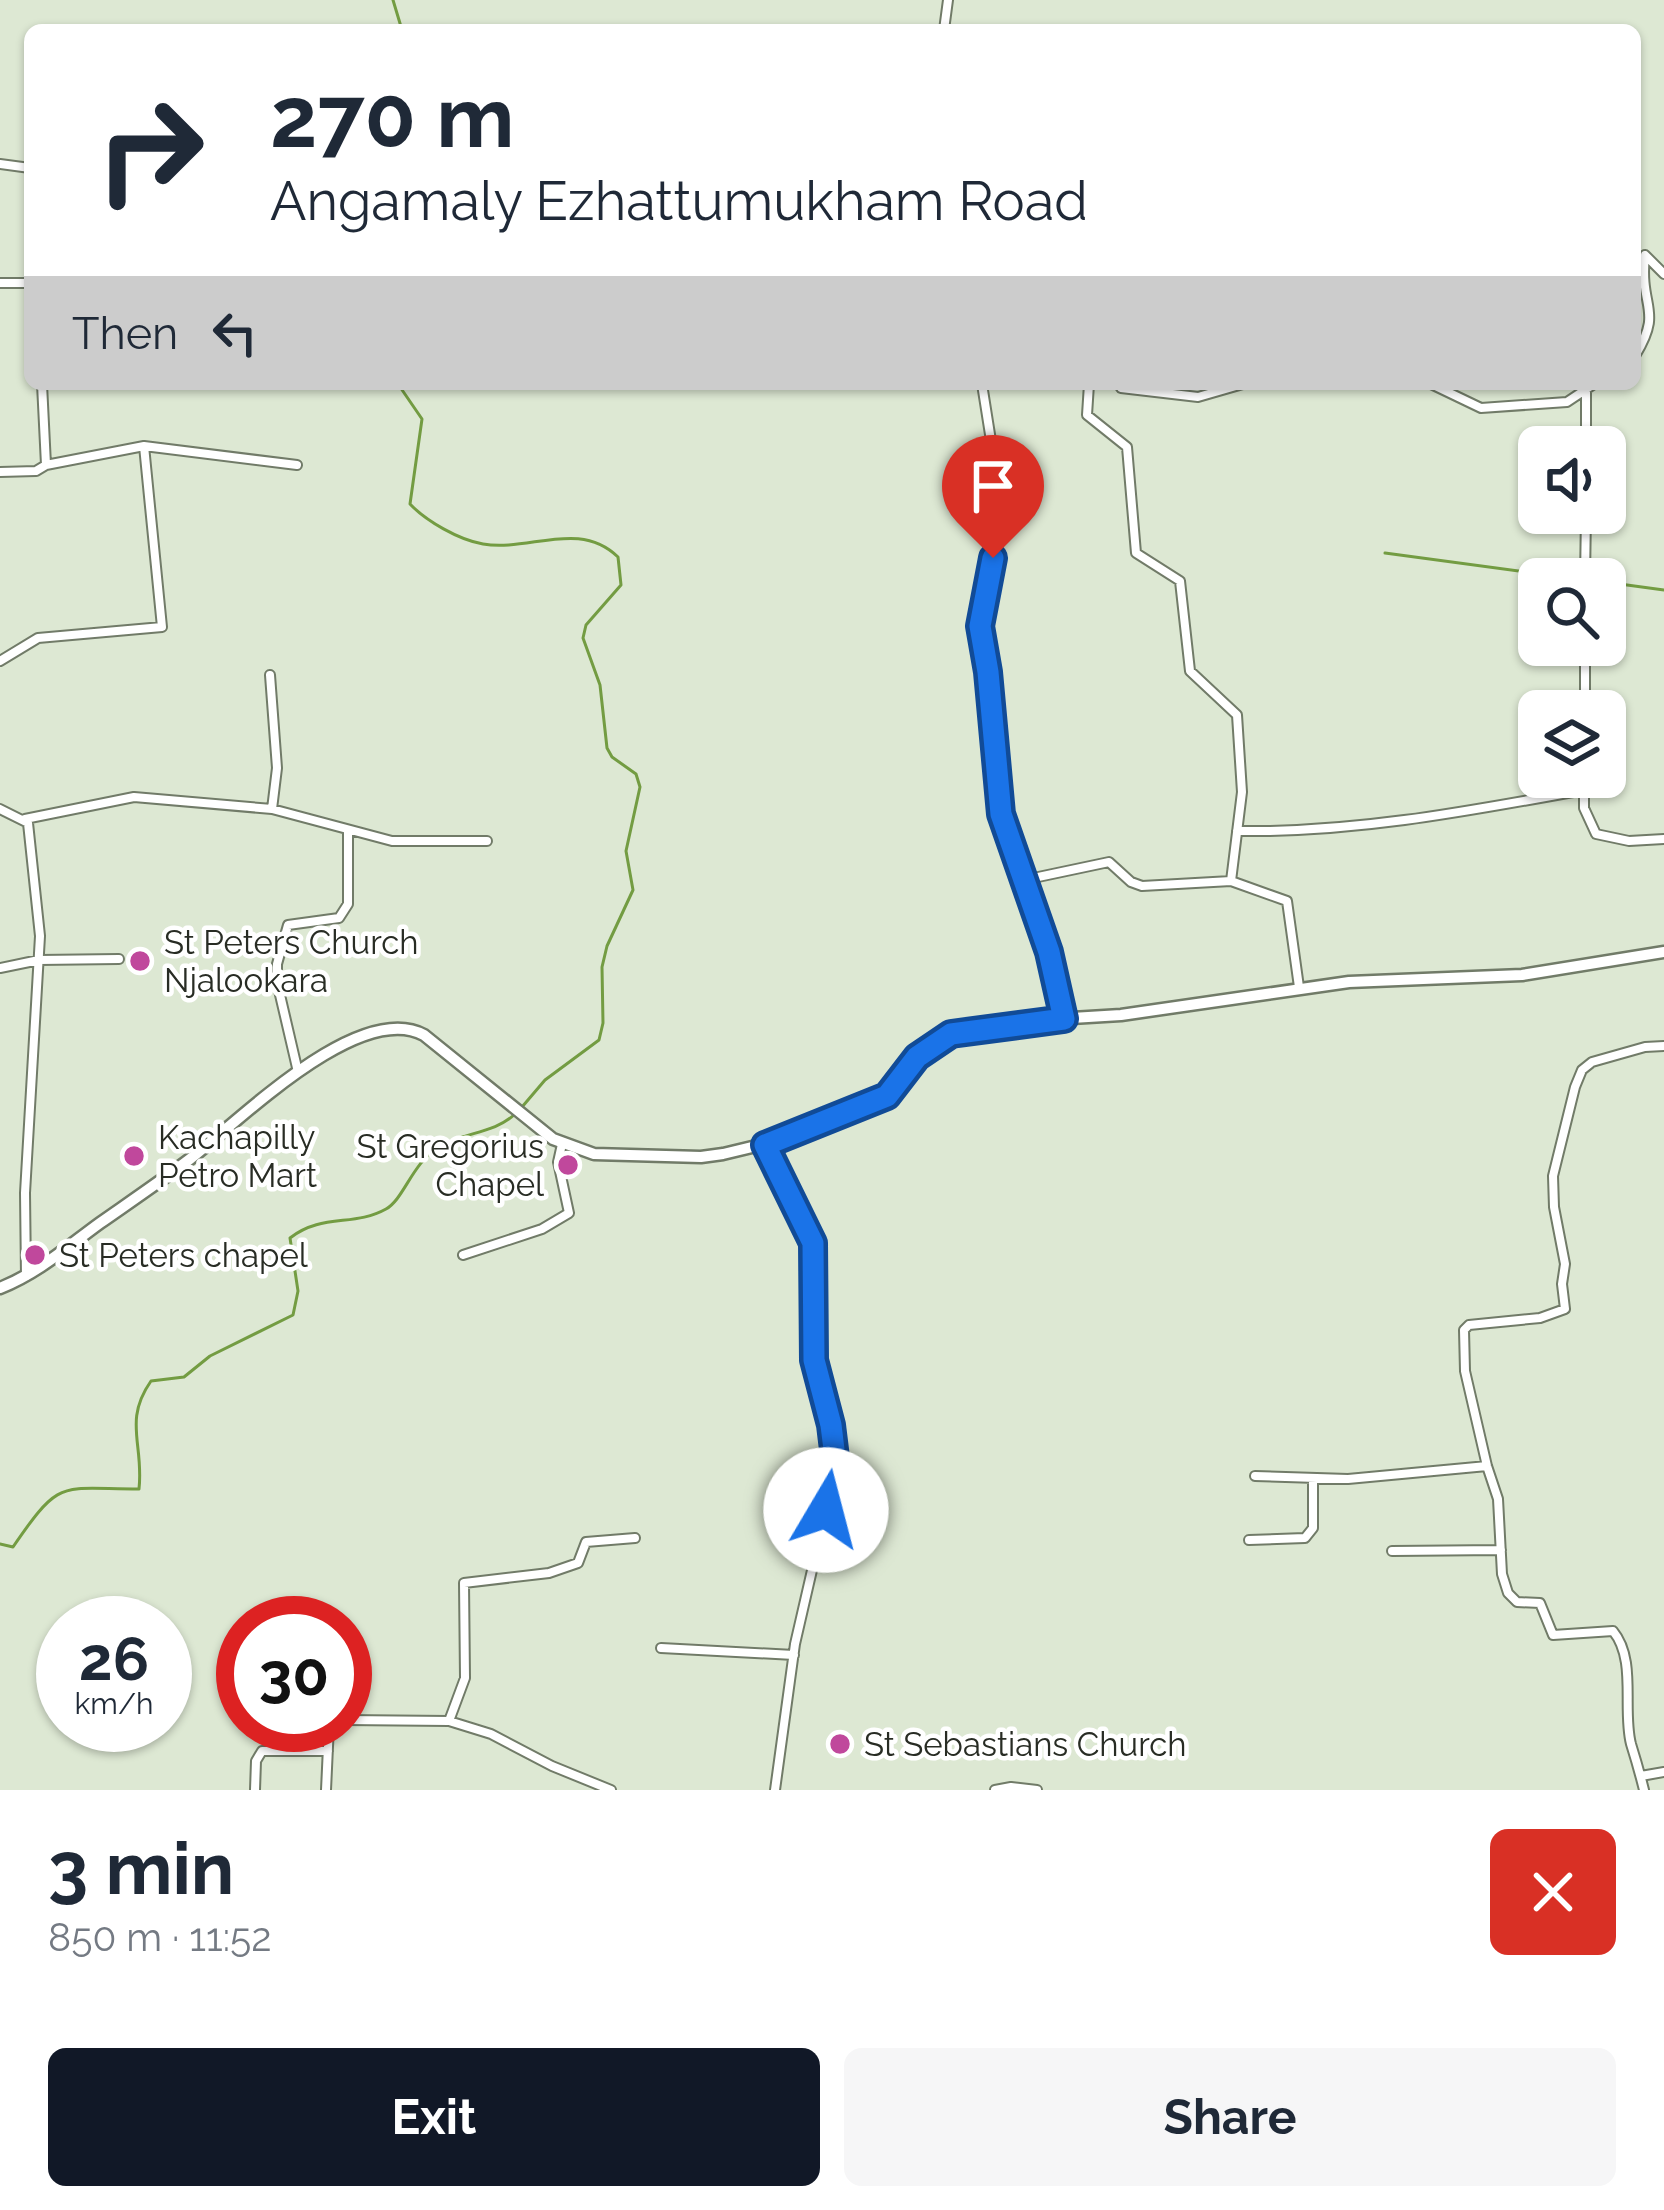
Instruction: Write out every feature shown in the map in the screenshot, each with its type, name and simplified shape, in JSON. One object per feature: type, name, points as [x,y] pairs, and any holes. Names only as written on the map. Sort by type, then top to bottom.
[{"type":"street","points":[[1641,348],[1659,324],[1642,278],[1645,255],[1664,274]]},
{"type":"street","points":[[43,390],[46,465]]},
{"type":"street","points":[[983,390],[995,466],[986,504],[993,558],[980,626],[1001,814],[1049,952],[1064,1019]]},
{"type":"street","points":[[1089,390],[1088,416],[1127,447],[1136,553],[1180,581],[1190,671],[1237,715],[1241,792],[1231,880]]},
{"type":"street","points":[[1138,390],[1198,397],[1222,390]]},
{"type":"street","points":[[1443,390],[1480,408],[1567,402],[1585,390]]},
{"type":"street","points":[[1587,426],[1590,390]]},
{"type":"street","points":[[0,661],[38,638],[162,627],[144,446]]},
{"type":"street","points":[[0,472],[36,471],[144,446],[297,465]]},
{"type":"street","points":[[270,675],[277,768],[272,809]]},
{"type":"street","points":[[0,809],[25,819],[134,797],[272,809],[392,841],[487,841]]},
{"type":"street","points":[[1237,831],[1298,832],[1443,816],[1541,798]]},
{"type":"street","points":[[1584,798],[1596,834],[1629,841],[1664,839]]},
{"type":"street","points":[[25,819],[30,830],[39,960],[25,1193],[26,1278]]},
{"type":"street","points":[[298,1072],[277,964],[288,925],[339,918],[349,904],[349,832]]},
{"type":"street","points":[[1024,880],[1109,862],[1142,886],[1231,880],[1287,901],[1299,987]]},
{"type":"street","points":[[0,1288],[26,1278],[186,1162],[298,1072],[385,1028],[409,1027],[453,1056],[562,1144],[594,1154],[700,1157],[765,1145],[887,1096],[917,1057],[951,1034],[1157,1010],[1299,987],[1522,975],[1664,952]]},
{"type":"street","points":[[0,968],[39,960],[119,959]]},
{"type":"street","points":[[1644,1790],[1631,1743],[1624,1654],[1618,1636],[1613,1631],[1553,1635],[1540,1604],[1516,1601],[1508,1593],[1502,1574],[1498,1499],[1465,1371],[1464,1330],[1469,1325],[1540,1318],[1565,1310],[1565,1264],[1553,1176],[1582,1070],[1621,1053],[1664,1046]]},
{"type":"street","points":[[463,1255],[542,1229],[569,1213],[558,1162],[562,1144]]},
{"type":"street","points":[[765,1145],[813,1243],[814,1360],[836,1466],[794,1655],[775,1790]]},
{"type":"street","points":[[1255,1476],[1313,1479],[1486,1466]]},
{"type":"street","points":[[1249,1540],[1305,1538],[1313,1528],[1313,1479]]},
{"type":"street","points":[[449,1721],[465,1678],[464,1582],[549,1573],[578,1563],[586,1542],[635,1538]]},
{"type":"street","points":[[1392,1551],[1501,1550]]},
{"type":"street","points":[[662,1648],[794,1655]]},
{"type":"street","points":[[372,1720],[449,1721],[491,1734],[611,1790]]},
{"type":"street","points":[[255,1790],[256,1760],[261,1752]]},
{"type":"street","points":[[326,1790],[328,1752]]},
{"type":"street","points":[[1641,1776],[1664,1772]]},
{"type":"street","points":[[995,1790],[1011,1786],[1037,1790]]},
{"type":"waterway","points":[[393,0],[400,24]]},
{"type":"waterway","points":[[402,390],[422,419],[410,504],[425,517],[483,544],[570,538],[603,546],[618,557],[621,585],[586,625],[583,638],[600,685],[607,748],[636,774],[640,787],[626,851],[633,890],[602,967],[599,1040],[545,1080],[522,1107]]},
{"type":"waterway","points":[[1385,553],[1518,571]]},
{"type":"waterway","points":[[1626,585],[1664,590]]},
{"type":"waterway","points":[[0,1544],[13,1547],[42,1508],[64,1492],[139,1489],[136,1421],[151,1381],[184,1377],[210,1356],[293,1315],[298,1291],[290,1238],[314,1225],[386,1209],[439,1147],[515,1114]]},
{"type":"place","name":"St Peters Church Njalookara","points":[[140,961]]},
{"type":"place","name":"Kachapilly Petro Mart","points":[[134,1156]]},
{"type":"place","name":"St Gregorius Chapel","points":[[568,1165]]},
{"type":"place","name":"St Peters chapel","points":[[35,1255]]},
{"type":"place","name":"St Sebastians Church","points":[[840,1744]]},
{"type":"route","points":[[826,1510],[836,1466],[814,1360],[813,1243],[765,1145],[887,1096],[917,1057],[951,1034],[1064,1019],[1049,952],[1001,814],[980,626],[993,558]]}]
